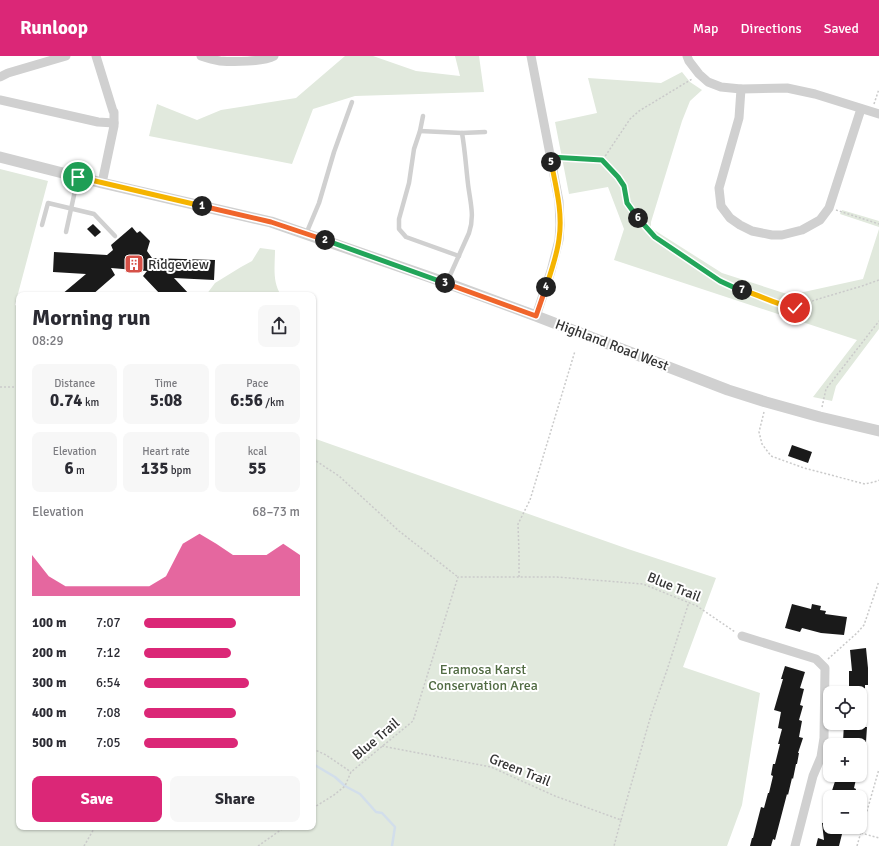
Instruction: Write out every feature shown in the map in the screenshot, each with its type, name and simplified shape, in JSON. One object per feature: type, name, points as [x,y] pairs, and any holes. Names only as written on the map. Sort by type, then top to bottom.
[{"type":"street","points":[[0,77],[8,73],[66,56]]},
{"type":"street","points":[[96,56],[114,112],[114,123],[102,183]]},
{"type":"street","points":[[201,56],[219,61],[258,61],[274,56]]},
{"type":"street","points":[[531,56],[559,201],[560,225],[559,240],[551,271],[536,316]]},
{"type":"street","points":[[686,56],[699,74],[708,82],[721,87],[741,89],[787,88],[815,94],[876,113]]},
{"type":"street","points":[[741,89],[739,118],[719,188],[722,206],[730,218],[740,225],[752,231],[772,235],[782,235],[802,230],[820,220],[829,208],[861,108]]},
{"type":"street","points":[[0,100],[98,122],[114,123]]},
{"type":"street","name":"Highland Road West","points":[[0,158],[271,222],[447,283],[728,390],[820,417],[879,431]]},
{"type":"street","points":[[742,636],[816,659],[824,668],[824,738],[821,757],[813,776],[795,846]]},
{"type":"lane","points":[[306,234],[319,203],[334,152],[352,102]]},
{"type":"lane","points":[[423,116],[414,149],[409,183],[398,219],[399,228],[406,237],[459,256]]},
{"type":"lane","points":[[420,131],[462,133],[485,132]]},
{"type":"lane","points":[[447,283],[471,226],[473,216],[462,133]]},
{"type":"lane","points":[[66,232],[78,177]]},
{"type":"lane","points":[[42,225],[48,203],[94,214],[115,236]]},
{"type":"path","points":[[602,160],[630,119],[639,111],[699,74]]},
{"type":"path","points":[[876,113],[879,89]]},
{"type":"path","points":[[550,157],[602,160],[618,177],[624,186],[627,203],[634,214],[655,237],[720,281],[733,287],[753,293],[784,306],[795,308],[815,300],[879,280]]},
{"type":"path","points":[[829,208],[879,224]]},
{"type":"path","points":[[820,417],[826,388],[879,322]]},
{"type":"path","points":[[519,577],[518,524],[530,500],[575,351]]},
{"type":"path","points":[[0,387],[16,387]]},
{"type":"path","points":[[766,402],[759,432],[762,444],[771,456],[804,468],[865,484],[878,482],[879,480]]},
{"type":"path","points":[[316,461],[339,476],[399,531],[458,577]]},
{"type":"path","name":"Blue Trail","points":[[316,806],[345,786],[351,772],[413,721],[458,577],[557,577],[643,584],[697,606],[742,636]]},
{"type":"path","points":[[821,664],[858,634],[864,625],[879,581]]},
{"type":"path","points":[[614,846],[651,715],[689,602]]},
{"type":"path","name":"Green Trail","points":[[382,746],[491,767],[555,796],[621,820]]},
{"type":"path","points":[[316,750],[326,755],[351,772]]},
{"type":"path","points":[[867,812],[879,770]]},
{"type":"path","points":[[84,846],[93,830]]},
{"type":"path","points":[[258,846],[281,830]]},
{"type":"path","points":[[857,846],[861,834]]},
{"type":"path","points":[[865,834],[879,838]]},
{"type":"green space","points":[[345,56],[373,56],[416,71],[460,76],[455,56],[479,56],[484,92],[355,96],[313,109],[292,164],[149,136],[157,104],[197,120],[221,110],[296,98]]},
{"type":"green space","points":[[682,72],[690,82],[702,90],[690,101],[682,121],[651,222],[651,228],[722,273],[790,295],[863,279],[879,229],[879,329],[836,386],[832,401],[813,397],[857,340],[614,260],[624,229],[608,187],[569,194],[555,122],[597,113],[588,78],[661,83]]},
{"type":"green space","name":"Eramosa Karst Conservation Area","points":[[0,169],[48,181],[18,292],[16,292],[15,305],[16,830],[316,830],[316,439],[628,549],[716,578],[683,667],[760,693],[742,805],[727,846],[0,846]]},
{"type":"green space","points":[[842,210],[879,221],[879,227],[840,214]]},
{"type":"green space","points":[[260,248],[275,250],[275,279],[279,292],[208,292],[215,283],[252,261]]},
{"type":"building","points":[[93,224],[101,232],[95,237],[87,229]]},
{"type":"building","name":"Ridgeview","points":[[132,227],[137,233],[140,231],[150,241],[147,251],[152,258],[215,260],[214,280],[174,278],[187,292],[158,292],[143,276],[147,271],[111,268],[115,275],[95,292],[65,292],[86,274],[53,272],[54,252],[107,255],[113,250],[111,245]]},
{"type":"building","points":[[792,445],[812,452],[808,463],[788,456]]},
{"type":"building","points":[[792,604],[811,609],[812,604],[821,606],[820,610],[826,611],[825,614],[847,617],[844,635],[821,633],[802,628],[800,632],[785,628]]},
{"type":"building","points":[[866,648],[868,685],[849,686],[849,671],[852,671],[850,650]]},
{"type":"building","points":[[785,666],[805,672],[800,688],[804,689],[800,705],[803,706],[799,720],[802,721],[799,737],[803,738],[798,753],[793,779],[792,778],[788,795],[787,794],[775,840],[773,839],[771,846],[750,846],[761,807],[764,808],[769,793],[773,776],[771,775],[773,764],[775,764],[780,744],[778,744],[782,729],[778,728],[781,712],[774,710],[783,679],[781,679]]},
{"type":"building","points":[[844,730],[867,730],[866,738],[843,738]]},
{"type":"building","points":[[835,782],[855,782],[854,788],[856,790],[832,790]]},
{"type":"building","points":[[823,834],[842,834],[839,846],[816,846],[818,838],[824,840]]},
{"type":"waterway","points":[[316,766],[335,777],[345,786],[360,794],[376,812],[382,813],[395,827],[392,846]]},
{"type":"place","name":"Ridgeview","points":[[134,264]]},
{"type":"route","points":[[78,177],[271,222],[447,283],[536,316],[551,271],[559,240],[559,201],[550,157],[602,160],[618,177],[624,186],[627,203],[634,214],[655,237],[720,281],[784,306],[795,308]]}]
